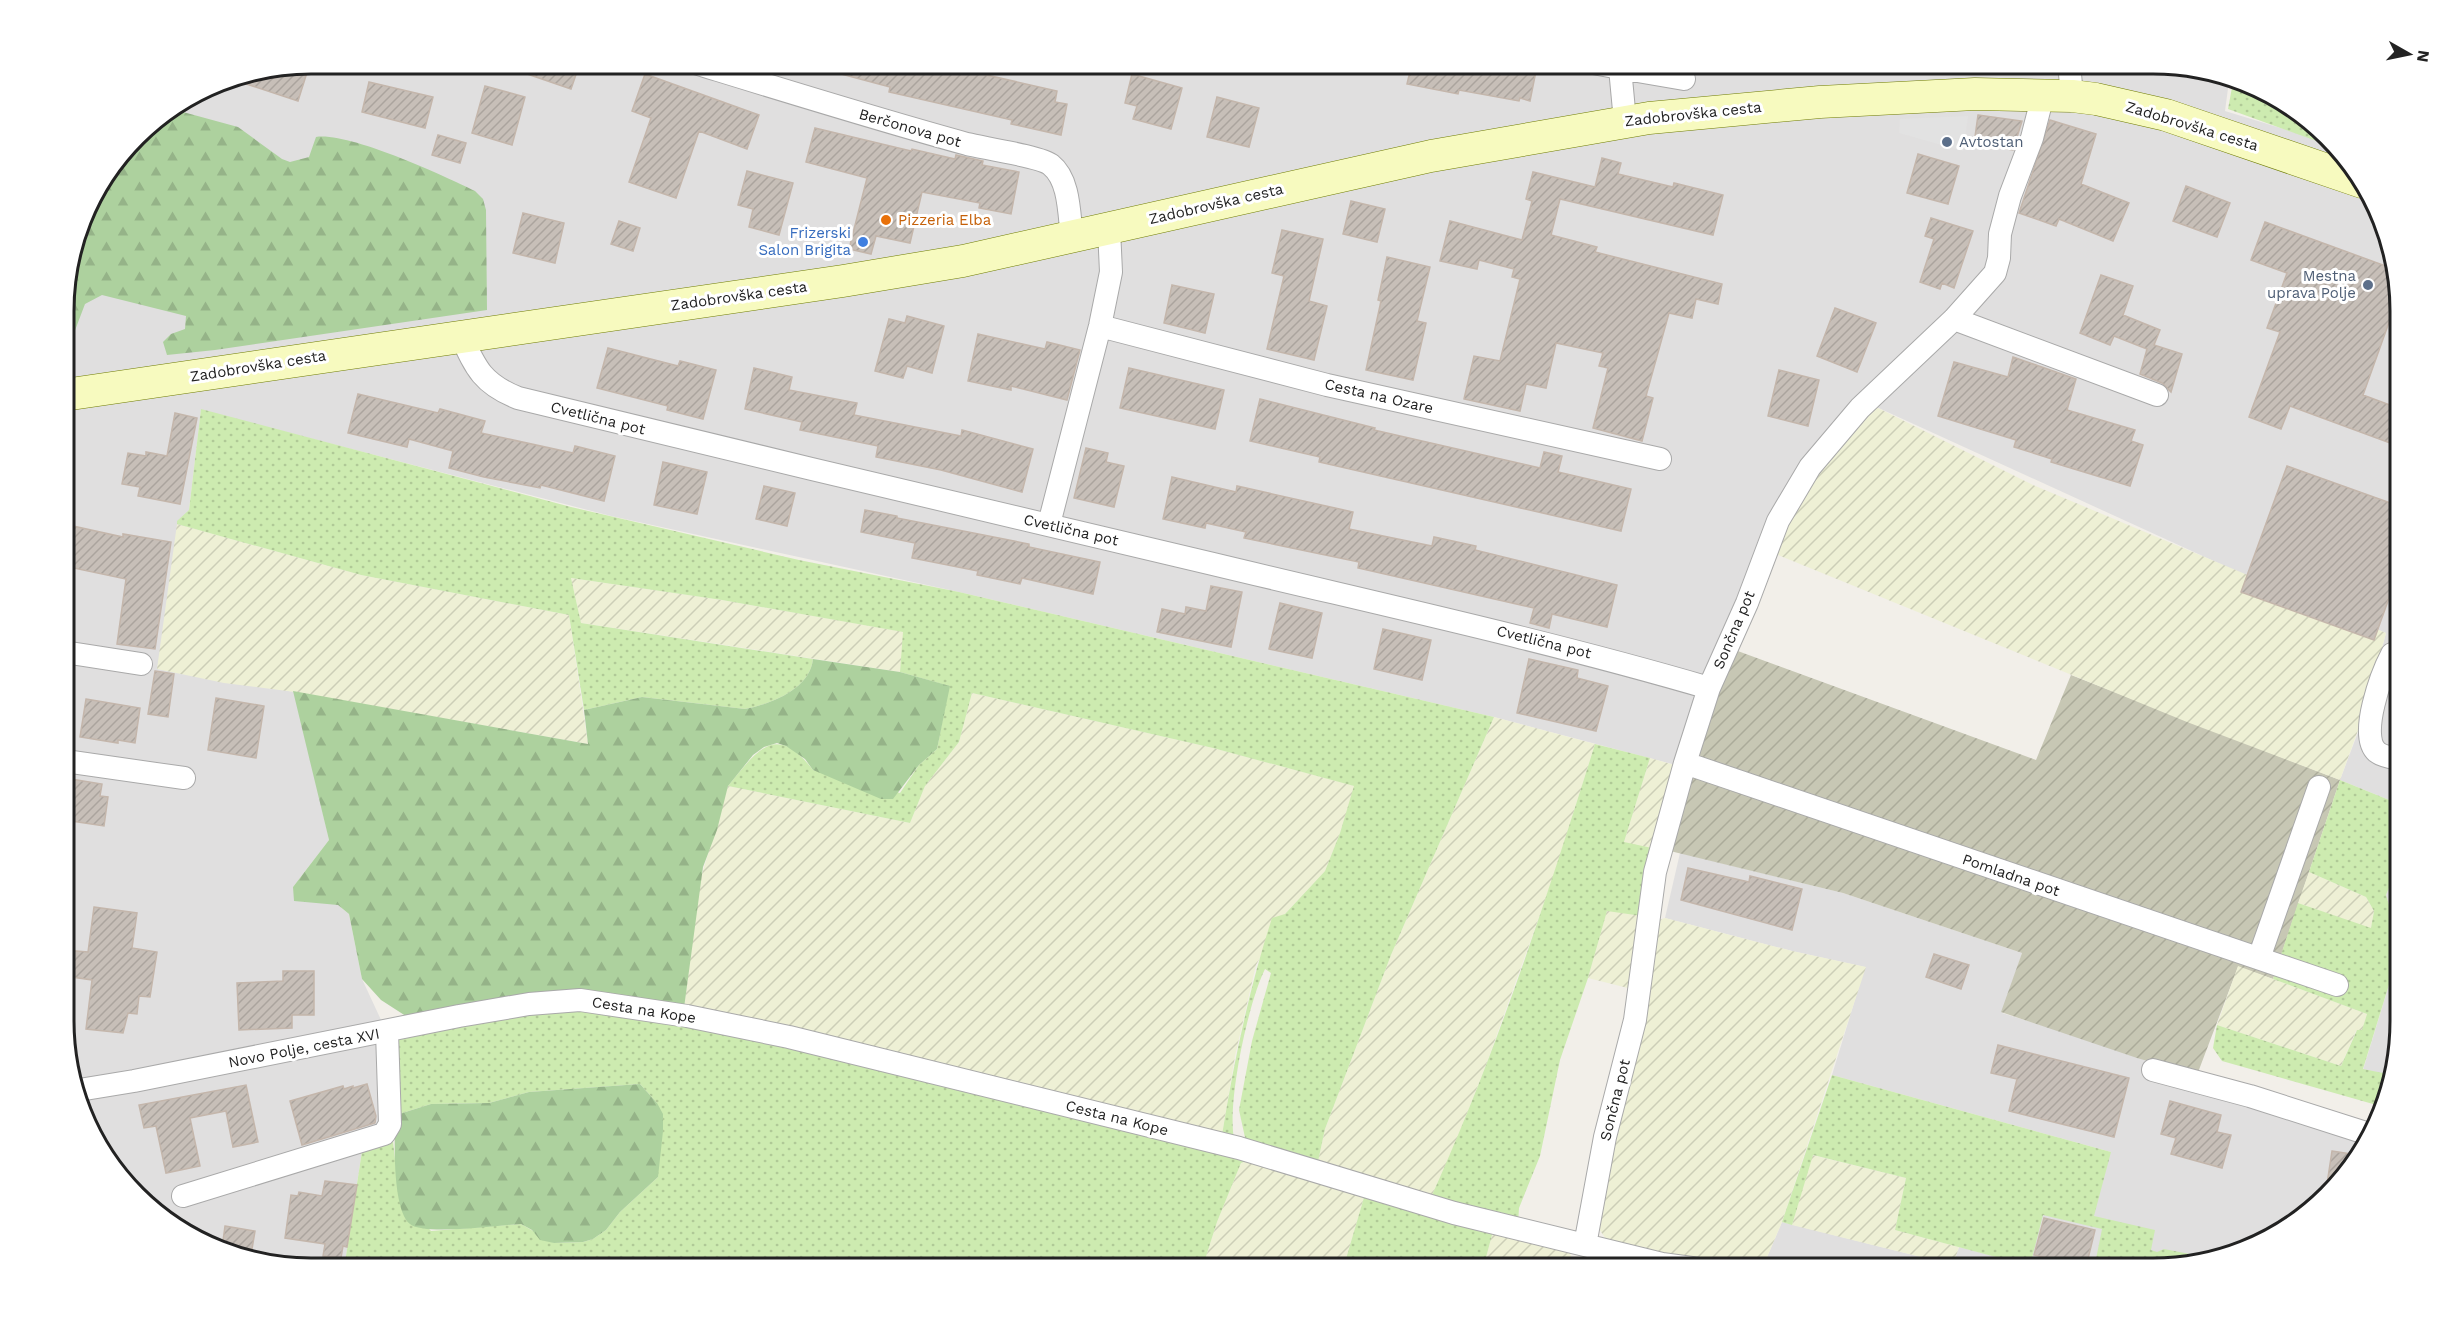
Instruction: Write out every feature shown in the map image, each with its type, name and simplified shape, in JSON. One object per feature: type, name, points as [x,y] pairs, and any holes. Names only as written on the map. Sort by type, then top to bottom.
[{"type":"main road","name":"Zadobrovška cesta","points":[[74,394],[963,261],[1431,156],[1625,121],[1721,110],[1975,94],[2058,96],[2122,104],[2166,115],[2349,178]]},
{"type":"street","name":"Berčonova pot","points":[[731,74],[897,125],[971,145],[1049,162],[1059,171],[1064,183],[1072,238]]},
{"type":"street","points":[[1621,74],[1625,121]]},
{"type":"street","points":[[1655,74],[1684,79]]},
{"type":"street","name":"Sončna pot","points":[[1585,1245],[1605,1137],[1635,1020],[1655,872],[1685,763],[1709,688],[1747,603],[1778,521],[1810,466],[1860,408],[1954,319],[1995,273],[1999,258],[2000,234],[2010,196],[2032,138],[2058,96],[2065,74]]},
{"type":"street","points":[[1049,524],[1100,326],[1111,272],[1109,229]]},
{"type":"street","points":[[1954,319],[2157,395]]},
{"type":"street","name":"Cesta na Ozare","points":[[1100,326],[1328,385],[1660,459]]},
{"type":"street","name":"Cvetlična pot","points":[[461,336],[477,371],[486,381],[499,391],[518,398],[1602,657],[1709,688]]},
{"type":"street","points":[[74,654],[141,664]]},
{"type":"street","points":[[2390,658],[2382,672],[2370,731],[2371,744],[2378,753],[2390,756]]},
{"type":"street","points":[[74,762],[184,778]]},
{"type":"street","name":"Pomladna pot","points":[[1685,763],[2337,985]]},
{"type":"street","points":[[2259,958],[2319,787]]},
{"type":"street","name":"Cesta na Kope","points":[[530,1004],[580,1000],[687,1016],[789,1037],[1239,1148],[1454,1213],[1638,1258]]},
{"type":"street","name":"Novo Polje, cesta XVI","points":[[84,1089],[530,1004]]},
{"type":"street","points":[[183,1196],[384,1134],[390,1124],[387,1032]]},
{"type":"street","points":[[2153,1070],[2250,1096],[2362,1132]]},
{"type":"shaded area","points":[[295,74],[2168,74],[2199,78],[2228,86],[2225,111],[2316,139],[2341,166],[2365,206],[2377,234],[2385,264],[2390,310],[2390,800],[2340,780],[2366,711],[2386,633],[2242,574],[1872,405],[1806,485],[1735,650],[1691,769],[1494,717],[959,592],[611,516],[201,410],[189,510],[157,669],[295,692],[329,840],[293,887],[338,905],[349,914],[362,979],[395,1050],[393,1141],[362,1151],[346,1258],[295,1258],[264,1254],[234,1246],[179,1219],[154,1200],[132,1178],[113,1153],[98,1126],[86,1098],[78,1068],[74,1037],[74,295],[78,264],[86,234],[98,206],[122,166],[166,122],[206,98],[234,86],[264,78]]},
{"type":"shaded area","name":"Avtostan","points":[[1968,116],[1963,151],[1899,133],[1900,119]]},
{"type":"shaded area","points":[[1872,405],[2033,485],[2386,633],[2365,711],[2340,780],[2187,722],[1773,553],[1806,485]]},
{"type":"shaded area","points":[[177,524],[361,575],[569,615],[588,744],[295,692],[224,683],[157,669]]},
{"type":"shaded area","points":[[571,578],[722,600],[904,632],[900,672],[581,623]]},
{"type":"shaded area","points":[[1735,650],[2036,760],[2071,675],[2340,780],[2273,979],[2238,967],[2197,1075],[2137,1058],[2001,1012],[2022,953],[1843,893],[1670,851],[1691,769]]},
{"type":"shaded area","points":[[972,693],[1213,748],[1355,786],[1325,871],[1285,914],[1256,965],[1235,1056],[1222,1135],[684,1008],[700,881],[728,786],[910,823],[925,786],[959,742]]},
{"type":"shaded area","points":[[1494,717],[1595,744],[1553,878],[1486,1065],[1429,1202],[1317,1166],[1325,1129],[1391,955]]},
{"type":"shaded area","points":[[1650,758],[1678,766],[1650,864],[1624,842]]},
{"type":"shaded area","points":[[1680,853],[1843,893],[2022,953],[2002,1013],[2365,1126],[2341,1166],[2309,1200],[2271,1227],[2229,1246],[2199,1254],[2168,1258],[2030,1258],[2043,1205],[2111,1152],[1832,1075],[1865,967],[1792,951],[1665,918]]},
{"type":"shaded area","points":[[2309,872],[2366,897],[2374,911],[2371,929],[2298,903]]},
{"type":"shaded area","points":[[2390,885],[2390,908],[2386,895]]},
{"type":"shaded area","points":[[1607,910],[1642,916],[1632,989],[1588,978]]},
{"type":"shaded area","points":[[1665,918],[1792,951],[1866,967],[1782,1222],[1767,1258],[1669,1258],[1608,1242],[1599,1229],[1654,922]]},
{"type":"shaded area","points":[[2238,966],[2367,1014],[2362,1031],[2356,1031],[2341,1066],[2217,1025]]},
{"type":"shaded area","points":[[2390,982],[2389,1037],[2384,1073],[2363,1070]]},
{"type":"shaded area","points":[[1812,1155],[1906,1178],[1895,1230],[1959,1247],[1955,1258],[1925,1258],[1792,1225]]},
{"type":"shaded area","points":[[1252,1159],[1365,1194],[1346,1258],[1206,1258],[1217,1222],[1241,1163]]},
{"type":"shaded area","points":[[1782,1222],[1925,1258],[1767,1258]]},
{"type":"shaded area","points":[[1493,1231],[1569,1250],[1571,1256],[1570,1258],[1486,1258]]},
{"type":"shaded area","points":[[1959,1247],[2001,1258],[1955,1258]]},
{"type":"green space","points":[[2232,87],[2284,113],[2319,142],[2228,109]]},
{"type":"green space","points":[[181,112],[238,127],[282,159],[290,162],[309,157],[316,137],[331,137],[372,148],[475,191],[483,199],[486,210],[487,310],[167,355],[163,342],[171,334],[185,329],[186,316],[102,295],[85,304],[74,333],[74,295],[78,264],[86,234],[105,192],[132,154],[154,132]]},
{"type":"green space","points":[[201,409],[571,507],[799,560],[959,592],[1494,717],[1391,955],[1325,1129],[1317,1166],[1246,1142],[1239,1110],[1252,1041],[1271,973],[1265,969],[1252,1005],[1236,1078],[1234,1139],[1222,1135],[1243,1025],[1272,918],[1285,914],[1325,871],[1340,833],[1354,786],[1213,748],[972,693],[959,742],[925,786],[910,823],[728,786],[758,753],[767,746],[777,744],[788,747],[800,755],[813,770],[900,793],[919,765],[937,749],[949,686],[900,672],[903,632],[722,600],[571,578],[581,623],[813,659],[805,679],[797,687],[777,699],[745,709],[642,697],[584,710],[569,615],[361,575],[177,524],[177,521],[189,510]]},
{"type":"green space","points":[[813,659],[900,672],[950,686],[937,749],[919,765],[893,799],[881,799],[813,770],[805,759],[786,746],[777,743],[764,747],[753,755],[728,786],[717,830],[703,867],[684,1008],[588,995],[412,1020],[381,1000],[362,979],[349,914],[338,905],[294,901],[293,887],[329,840],[293,691],[588,744],[584,710],[642,697],[745,709],[777,699],[797,687],[805,679]]},
{"type":"green space","points":[[1595,744],[1650,758],[1624,842],[1652,848],[1642,916],[1607,911],[1588,978],[1560,1060],[1540,1156],[1519,1208],[1518,1224],[1429,1202],[1498,1033],[1558,860]]},
{"type":"green space","points":[[2340,780],[2390,800],[2390,885],[2386,895],[2390,908],[2390,981],[2363,1069],[2384,1073],[2374,1104],[2222,1061],[2213,1048],[2217,1025],[2341,1066],[2357,1030],[2362,1030],[2367,1014],[2273,979],[2298,903],[2371,928],[2374,911],[2366,897],[2309,872]]},
{"type":"green space","points":[[571,1007],[698,1025],[1252,1159],[1241,1163],[1217,1222],[1206,1258],[346,1258],[362,1151],[393,1141],[399,1196],[431,1231],[521,1224],[554,1243],[583,1242],[593,1239],[606,1230],[620,1212],[658,1177],[657,1103],[640,1084],[529,1092],[489,1103],[431,1104],[396,1115],[395,1046],[403,1034]]},
{"type":"green space","points":[[1832,1075],[2111,1152],[2094,1216],[2155,1230],[2151,1250],[2157,1252],[2164,1249],[2194,1255],[2168,1258],[2096,1258],[2102,1229],[2043,1215],[2032,1258],[2000,1258],[1895,1230],[1906,1178],[1813,1155],[1792,1225],[1782,1222]]},
{"type":"green space","points":[[640,1084],[657,1103],[663,1114],[658,1177],[620,1212],[606,1230],[593,1239],[583,1242],[554,1243],[540,1240],[532,1230],[521,1224],[446,1230],[430,1229],[410,1224],[404,1216],[395,1172],[396,1115],[431,1104],[489,1103],[529,1092]]},
{"type":"green space","points":[[1365,1194],[1493,1231],[1486,1258],[1346,1258]]},
{"type":"building","points":[[307,74],[298,101],[244,83],[264,78]]},
{"type":"building","points":[[527,74],[576,74],[571,89]]},
{"type":"building","points":[[645,74],[759,115],[747,149],[699,131],[676,198],[629,182],[651,118],[632,111]]},
{"type":"building","points":[[841,74],[982,74],[1057,91],[1055,102],[1067,104],[1061,135],[1011,124],[1012,120],[889,92],[890,87]]},
{"type":"building","points":[[1132,74],[1182,88],[1171,129],[1133,119],[1137,106],[1125,103]]},
{"type":"building","points":[[1409,74],[1535,74],[1530,101],[1459,90],[1458,94],[1407,84]]},
{"type":"building","points":[[369,82],[433,97],[425,128],[362,112]]},
{"type":"building","points":[[485,86],[525,97],[512,145],[472,133]]},
{"type":"building","points":[[1217,97],[1259,108],[1249,147],[1207,137]]},
{"type":"building","points":[[1978,115],[2022,121],[2013,150],[1974,144]]},
{"type":"building","points":[[2050,120],[2096,134],[2081,184],[2129,203],[2113,241],[2059,219],[2056,226],[2019,213]]},
{"type":"building","points":[[815,128],[911,151],[912,149],[955,159],[956,155],[983,161],[982,165],[1019,172],[1011,214],[979,208],[980,203],[922,192],[910,243],[876,236],[871,254],[849,249],[867,178],[806,162]]},
{"type":"building","points":[[438,135],[466,143],[460,163],[432,155]]},
{"type":"building","points":[[1918,154],[1959,166],[1948,204],[1907,193]]},
{"type":"building","points":[[1602,158],[1621,163],[1618,174],[1673,187],[1674,183],[1723,195],[1713,235],[1560,199],[1551,235],[1597,247],[1595,252],[1722,284],[1718,304],[1696,299],[1692,318],[1669,313],[1646,396],[1653,398],[1642,441],[1593,428],[1608,368],[1599,366],[1603,353],[1556,343],[1546,388],[1526,384],[1520,411],[1464,399],[1474,356],[1500,361],[1520,279],[1512,277],[1514,269],[1479,260],[1477,269],[1440,261],[1450,221],[1522,240],[1532,201],[1526,199],[1533,172],[1595,187]]},
{"type":"building","points":[[747,171],[793,183],[779,235],[749,227],[753,209],[738,205]]},
{"type":"building","points":[[2186,186],[2230,203],[2217,237],[2173,221]]},
{"type":"building","points":[[1351,201],[1385,209],[1377,242],[1343,234]]},
{"type":"building","points":[[523,213],[564,223],[555,263],[513,253]]},
{"type":"building","points":[[1931,218],[1973,231],[1954,288],[1942,283],[1940,289],[1920,282],[1934,239],[1925,236]]},
{"type":"building","points":[[619,221],[640,228],[633,251],[611,244]]},
{"type":"building","points":[[2265,222],[2385,266],[2390,320],[2363,395],[2390,405],[2390,443],[2290,406],[2281,429],[2249,417],[2280,332],[2267,328],[2287,273],[2251,260]]},
{"type":"building","points":[[1282,230],[1323,239],[1309,301],[1327,306],[1314,360],[1267,349],[1284,276],[1272,273]]},
{"type":"building","points":[[1387,257],[1430,267],[1417,321],[1426,323],[1413,380],[1366,370],[1381,301],[1378,300]]},
{"type":"building","points":[[2101,275],[2133,286],[2123,315],[2160,330],[2154,345],[2182,354],[2171,392],[2162,383],[2140,374],[2147,349],[2114,336],[2110,345],[2080,333]]},
{"type":"building","points":[[1172,285],[1214,294],[1205,333],[1164,323]]},
{"type":"building","points":[[1835,308],[1876,323],[1857,372],[1817,356]]},
{"type":"building","points":[[907,316],[944,326],[932,373],[907,366],[903,378],[875,371],[889,319],[905,323]]},
{"type":"building","points":[[978,334],[1045,349],[1047,342],[1080,350],[1067,400],[1011,386],[1011,390],[968,381]]},
{"type":"building","points":[[608,348],[678,366],[680,361],[716,370],[703,419],[667,410],[668,406],[597,388]]},
{"type":"building","points":[[2013,357],[2076,379],[2067,410],[2135,430],[2131,441],[2143,445],[2130,486],[2051,462],[2052,459],[2014,447],[2016,440],[1938,416],[1954,362],[2008,377]]},
{"type":"building","points":[[754,368],[792,377],[789,390],[857,403],[854,415],[961,436],[962,430],[1033,449],[1022,492],[941,470],[876,457],[878,446],[800,430],[802,422],[745,409]]},
{"type":"building","points":[[1129,368],[1224,390],[1215,429],[1120,408]]},
{"type":"building","points":[[1779,370],[1819,380],[1808,426],[1768,416]]},
{"type":"building","points":[[358,394],[438,413],[440,409],[485,421],[481,433],[573,453],[575,446],[615,456],[604,501],[541,485],[540,488],[449,468],[453,451],[409,439],[407,447],[348,433]]},
{"type":"building","points":[[1260,399],[1375,428],[1374,430],[1540,468],[1544,452],[1562,456],[1558,472],[1631,489],[1621,531],[1319,462],[1320,457],[1250,441]]},
{"type":"building","points":[[175,413],[197,418],[180,504],[138,496],[140,487],[122,484],[128,453],[146,456],[146,452],[167,456]]},
{"type":"building","points":[[1086,448],[1108,453],[1106,462],[1124,466],[1114,507],[1074,498]]},
{"type":"building","points":[[663,462],[707,472],[697,514],[654,505]]},
{"type":"building","points":[[2287,466],[2390,503],[2390,595],[2374,640],[2241,592]]},
{"type":"building","points":[[1172,477],[1236,492],[1237,486],[1353,512],[1349,529],[1432,546],[1434,537],[1476,546],[1475,550],[1617,585],[1607,627],[1552,614],[1549,628],[1530,623],[1534,608],[1358,568],[1359,562],[1244,538],[1246,532],[1206,523],[1205,528],[1163,519]]},
{"type":"building","points":[[764,486],[795,493],[787,526],[756,519]]},
{"type":"building","points":[[865,510],[1029,544],[1029,547],[1100,562],[1093,594],[1022,578],[1020,584],[977,575],[978,571],[912,558],[915,543],[861,532]]},
{"type":"building","points":[[74,526],[123,537],[123,534],[171,542],[155,649],[117,644],[126,579],[74,568]]},
{"type":"building","points":[[1211,586],[1242,592],[1231,647],[1157,632],[1162,609],[1185,614],[1186,607],[1206,611]]},
{"type":"building","points":[[1280,603],[1322,613],[1312,658],[1269,649]]},
{"type":"building","points":[[1383,629],[1431,640],[1422,680],[1374,669]]},
{"type":"building","points":[[1529,659],[1578,670],[1577,678],[1608,686],[1596,731],[1517,713]]},
{"type":"building","points":[[155,671],[174,674],[168,717],[148,714]]},
{"type":"building","points":[[216,698],[264,706],[256,758],[208,750]]},
{"type":"building","points":[[86,699],[140,708],[135,743],[118,740],[118,743],[80,737]]},
{"type":"building","points":[[74,779],[102,784],[100,796],[108,797],[104,826],[74,821]]},
{"type":"building","points":[[1688,868],[1749,882],[1750,876],[1802,889],[1792,930],[1681,900]]},
{"type":"building","points":[[94,907],[137,913],[132,948],[157,952],[150,997],[139,996],[137,1014],[128,1013],[123,1033],[86,1029],[92,980],[74,977],[74,951],[88,952]]},
{"type":"building","points":[[1934,954],[1969,965],[1961,989],[1926,977]]},
{"type":"building","points":[[283,971],[314,971],[314,1015],[292,1015],[292,1028],[239,1030],[237,983],[283,981]]},
{"type":"building","points":[[1998,1045],[2129,1078],[2114,1137],[2009,1111],[2017,1079],[1991,1073]]},
{"type":"building","points":[[367,1084],[376,1116],[375,1123],[302,1145],[290,1101],[343,1086],[344,1089]]},
{"type":"building","points":[[246,1085],[258,1142],[233,1147],[226,1111],[190,1118],[200,1166],[166,1173],[156,1126],[144,1128],[139,1105]]},
{"type":"building","points":[[2170,1101],[2221,1115],[2217,1132],[2231,1135],[2222,1168],[2171,1154],[2176,1138],[2161,1134]]},
{"type":"building","points":[[2332,1151],[2350,1154],[2341,1166],[2327,1182]]},
{"type":"building","points":[[325,1181],[357,1185],[347,1247],[343,1246],[341,1258],[323,1256],[325,1244],[285,1238],[291,1195],[298,1196],[299,1192],[322,1196]]},
{"type":"building","points":[[2044,1218],[2095,1230],[2088,1258],[2047,1258],[2034,1255]]},
{"type":"building","points":[[225,1226],[255,1231],[252,1251],[223,1241]]},
{"type":"place","name":"Avtostan","points":[[1947,142]]},
{"type":"place","name":"Pizzeria Elba","points":[[886,220]]},
{"type":"place","name":"Frizerski Salon Brigita","points":[[863,242]]},
{"type":"place","name":"Mestna uprava Polje","points":[[2368,285]]}]
